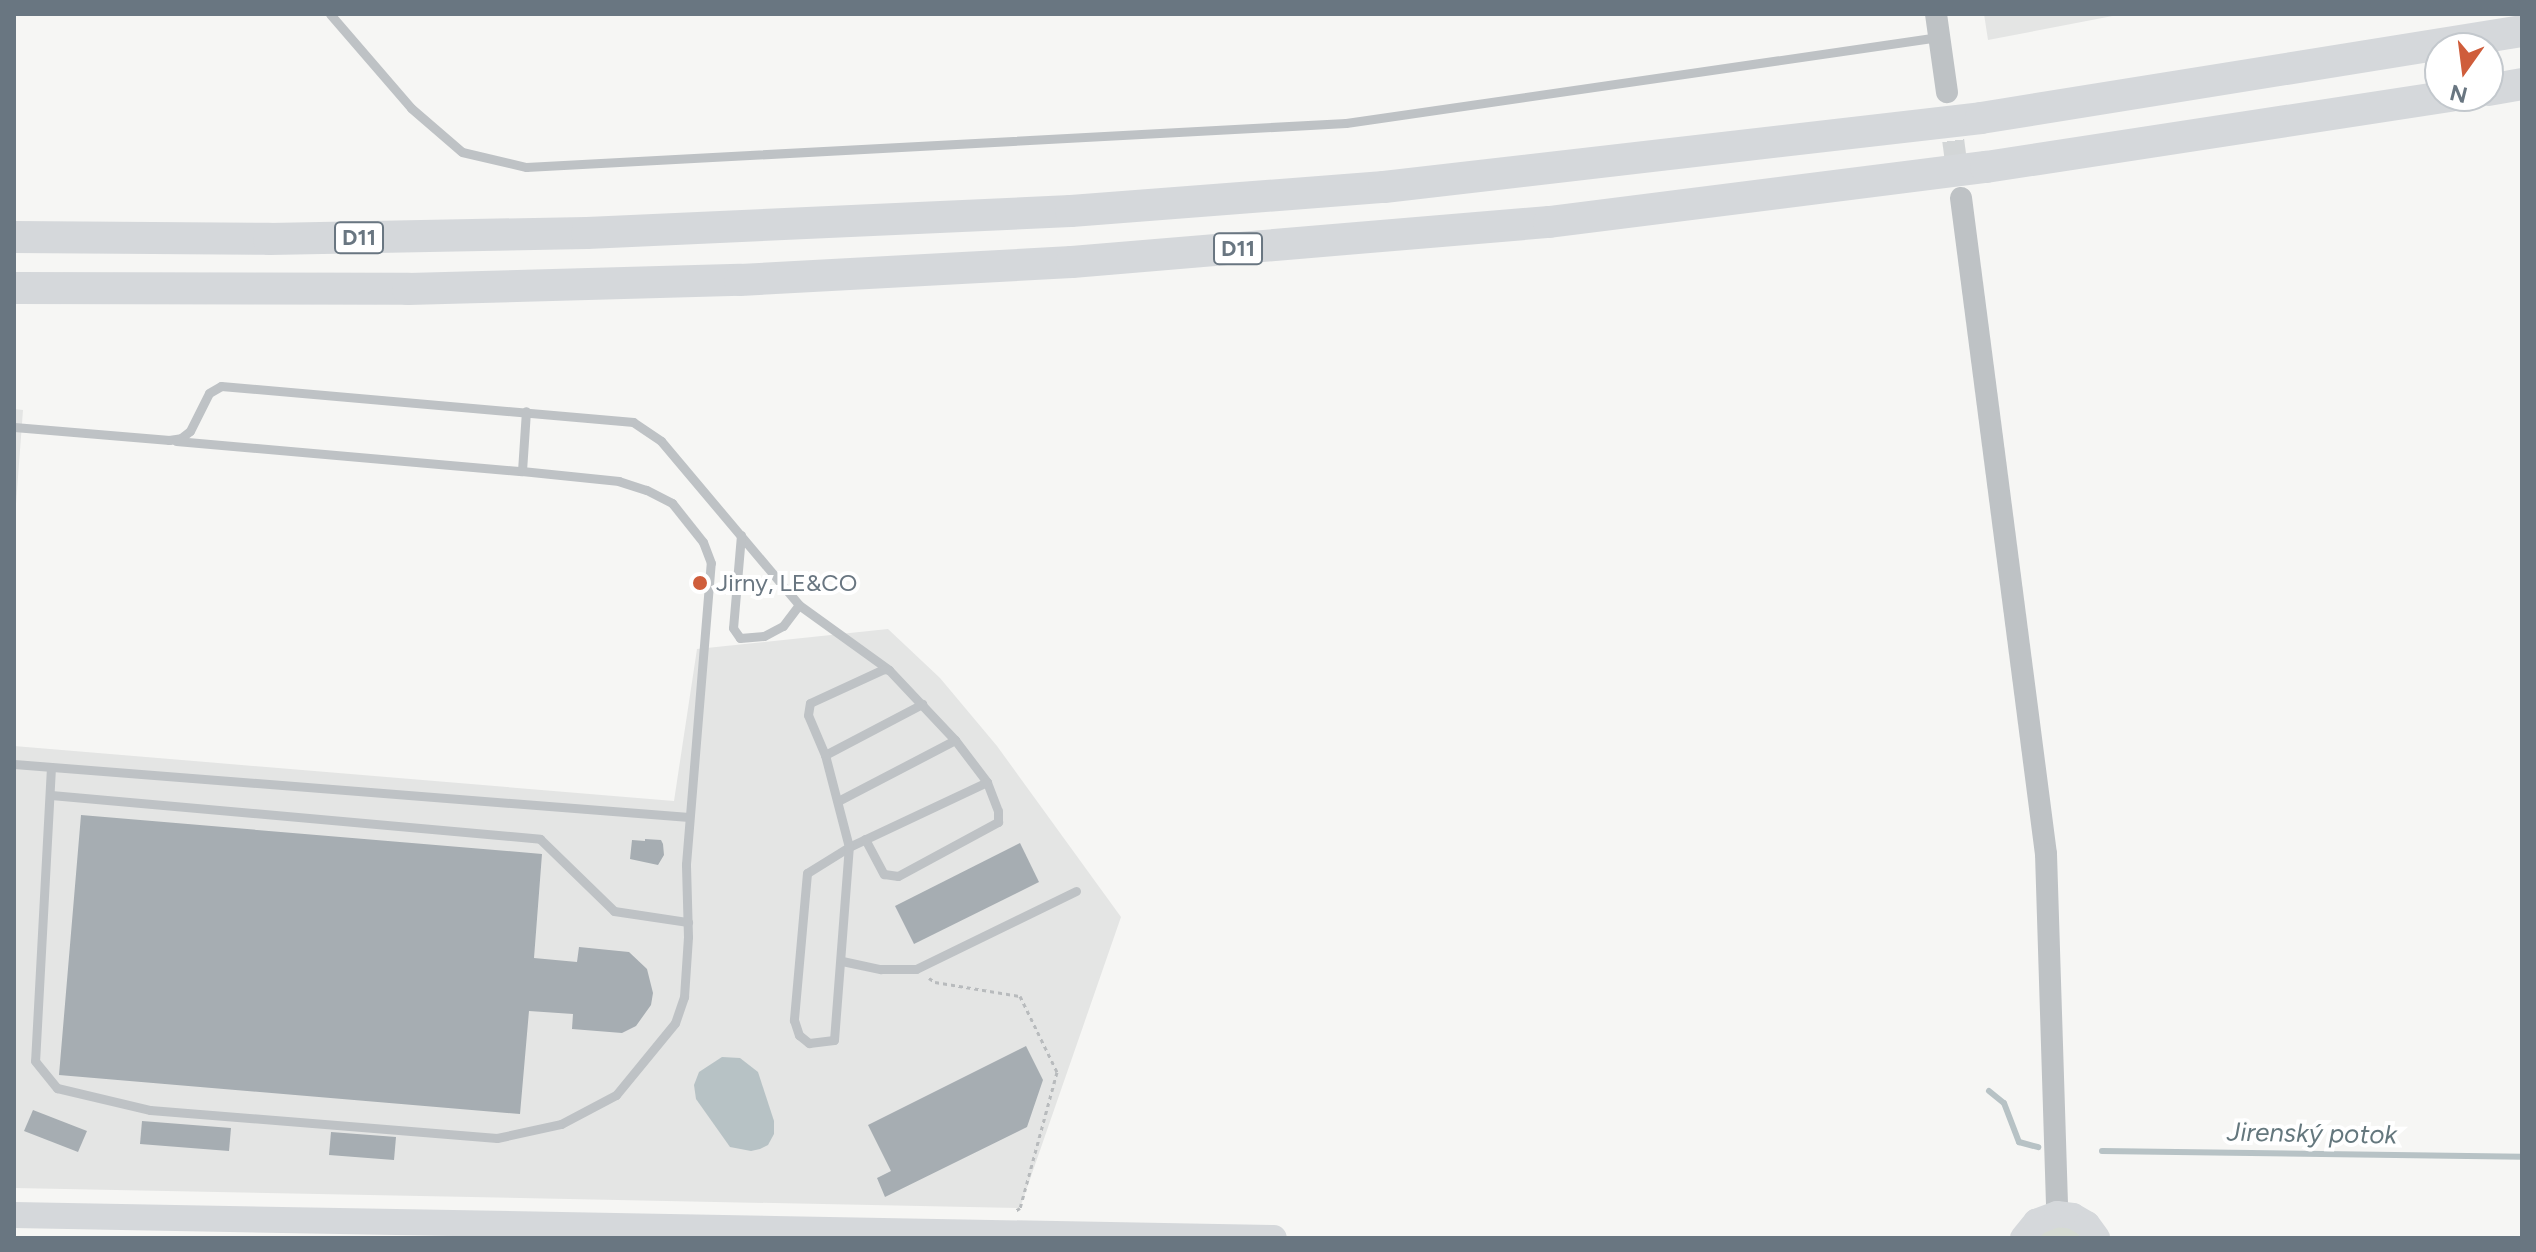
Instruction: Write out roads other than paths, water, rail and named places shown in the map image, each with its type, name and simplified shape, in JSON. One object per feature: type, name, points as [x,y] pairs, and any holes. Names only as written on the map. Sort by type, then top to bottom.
[{"type":"highway","name":"D11","points":[[14,237],[394,238],[602,233],[1071,211],[1384,187],[1981,118],[2522,31]]},
{"type":"highway","name":"D11","points":[[14,288],[408,289],[740,280],[1072,262],[1549,222],[1986,167],[2424,100]]},
{"type":"main road","points":[[2023,1238],[2036,1222],[2057,1214],[2073,1216],[2087,1224],[2097,1238]]},
{"type":"main road","points":[[14,1215],[1274,1238]]},
{"type":"street","points":[[1936,14],[1947,92]]},
{"type":"street","points":[[1961,198],[2046,854],[2057,1214]]},
{"type":"lane","points":[[330,14],[411,108],[462,152],[526,167],[1346,123],[1939,37]]},
{"type":"lane","points":[[169,440],[190,431],[209,393],[221,386],[622,419],[646,428],[799,605],[889,670],[922,704],[987,782],[998,811],[998,822],[898,876],[884,874],[865,839]]},
{"type":"lane","points":[[522,471],[526,411]]},
{"type":"lane","points":[[14,427],[619,481],[672,503],[703,542],[711,563],[686,864],[688,922],[684,997],[675,1023],[616,1095],[561,1124],[497,1138],[150,1110],[57,1088],[35,1061],[51,767]]},
{"type":"lane","points":[[741,535],[733,628],[740,638],[764,636],[783,626],[799,605]]},
{"type":"lane","points":[[889,670],[884,669],[810,703],[808,715],[825,755],[849,847],[834,1040],[809,1043],[799,1035],[794,1020],[807,873],[849,847],[987,782]]},
{"type":"lane","points":[[825,755],[922,704]]},
{"type":"lane","points":[[838,801],[955,740]]},
{"type":"lane","points":[[14,764],[689,817]]},
{"type":"lane","points":[[51,795],[540,839],[614,911],[688,922]]},
{"type":"lane","points":[[842,961],[881,969],[916,969],[1076,891]]},
{"type":"waterway","name":"Jirenský potok","points":[[1989,1091],[2004,1103],[2019,1142],[2038,1147]]},
{"type":"waterway","name":"Jirenský potok","points":[[2102,1151],[2522,1157]]},
{"type":"tunnel","points":[[1949,108],[1959,185]]},
{"type":"place","name":"Jirny, LE&CO","points":[[700,583]]}]
